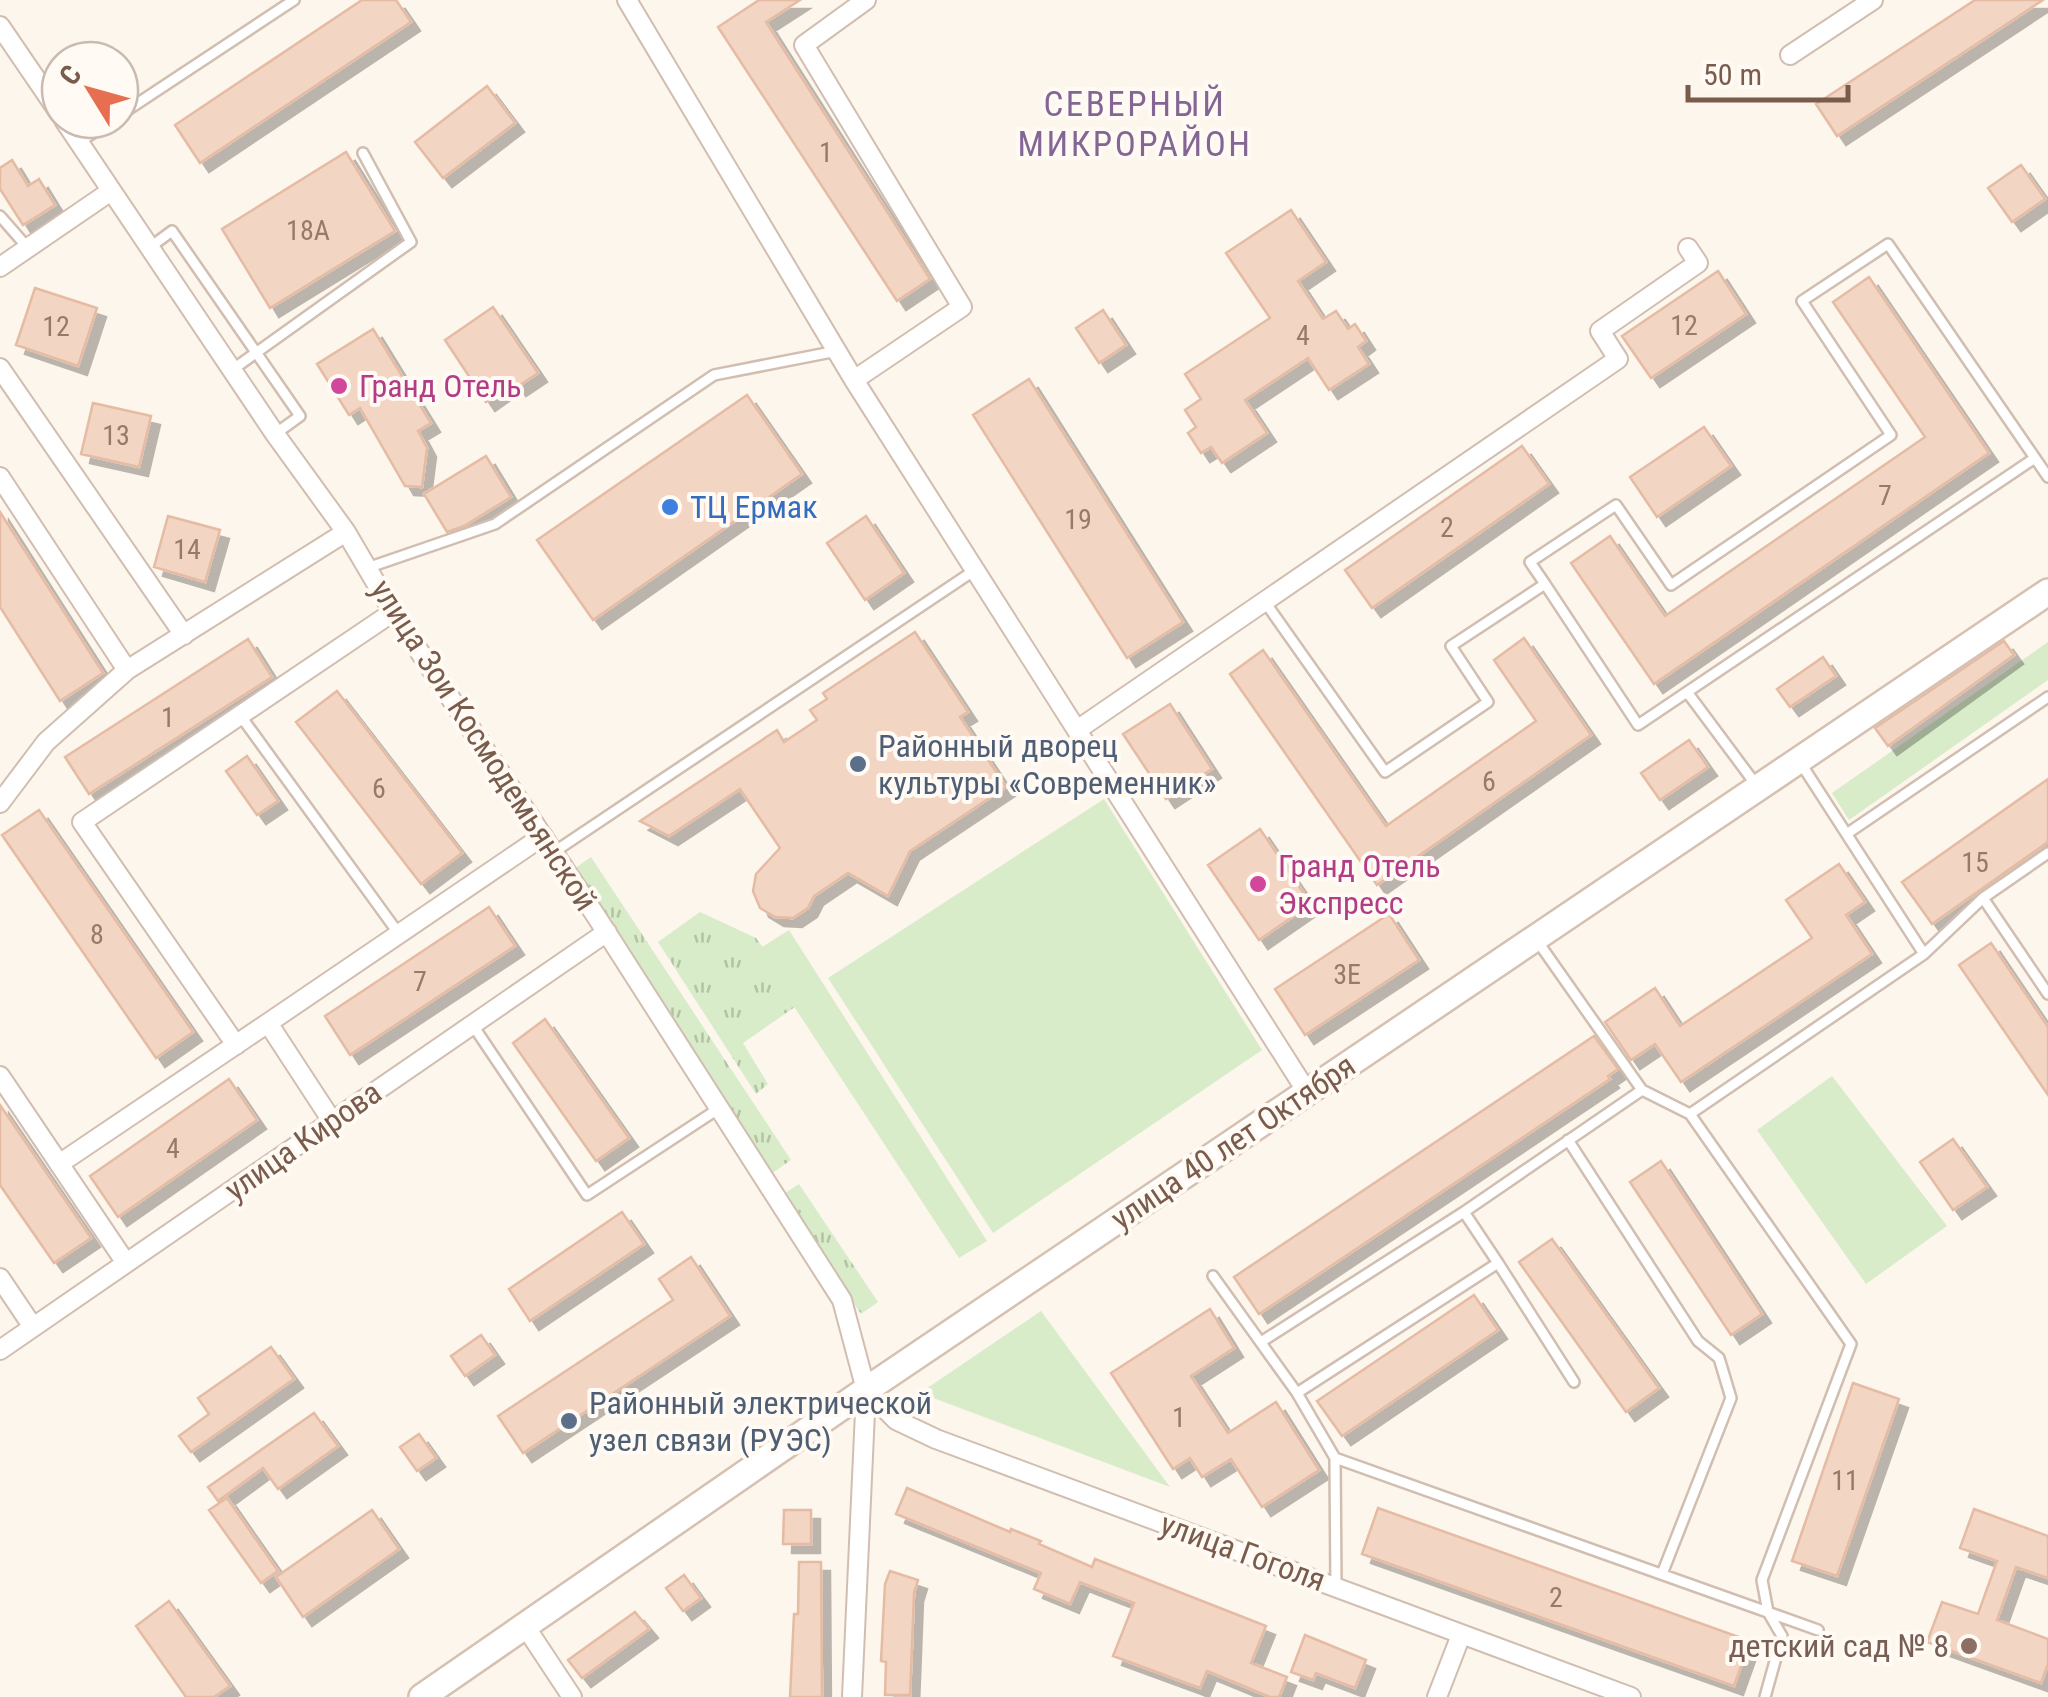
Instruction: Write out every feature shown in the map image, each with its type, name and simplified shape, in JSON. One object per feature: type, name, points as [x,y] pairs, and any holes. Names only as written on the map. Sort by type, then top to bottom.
[{"type":"street","points":[[627,0],[854,380],[1307,1092]]},
{"type":"street","points":[[854,380],[962,306],[804,45],[866,0]]},
{"type":"street","points":[[1790,55],[1874,0]]},
{"type":"street","name":"улица Зои Космодемьянской","points":[[0,26],[40,85]]},
{"type":"street","name":"улица Зои Космодемьянской","points":[[80,142],[274,434],[346,532],[393,612],[606,932],[842,1300],[866,1390],[852,1697]]},
{"type":"street","points":[[0,267],[111,192]]},
{"type":"street","points":[[1077,730],[1618,359],[1600,331],[1698,263],[1688,248]]},
{"type":"street","points":[[0,368],[184,635]]},
{"type":"street","points":[[0,476],[127,670]]},
{"type":"street","points":[[0,803],[46,742],[127,670],[346,532]]},
{"type":"street","name":"улица 40 лет Октября","points":[[422,1697],[866,1390],[2048,592]]},
{"type":"street","points":[[236,1045],[82,822],[393,612]]},
{"type":"street","points":[[59,1164],[399,934],[548,844]]},
{"type":"street","name":"улица Кирова","points":[[0,1350],[606,932]]},
{"type":"street","points":[[268,1023],[332,1121]]},
{"type":"street","points":[[0,1076],[126,1263]]},
{"type":"street","points":[[0,1278],[33,1327]]},
{"type":"street","name":"улица Гоголя","points":[[866,1390],[896,1420],[936,1438],[1631,1697]]},
{"type":"street","points":[[524,1626],[572,1697]]},
{"type":"street","points":[[1437,1697],[1462,1635]]},
{"type":"lane","points":[[140,102],[294,0]]},
{"type":"lane","points":[[232,370],[411,242],[363,154]]},
{"type":"lane","points":[[0,216],[28,248]]},
{"type":"lane","points":[[149,248],[172,231],[300,416],[274,434]]},
{"type":"lane","points":[[2035,458],[1638,725],[1530,562],[1616,505],[1670,586],[1890,435],[1802,301],[1888,244],[2048,476]]},
{"type":"lane","points":[[367,568],[495,524],[714,376],[837,351]]},
{"type":"lane","points":[[548,844],[975,570]]},
{"type":"lane","points":[[1265,602],[1385,772],[1488,702],[1452,646],[1545,584]]},
{"type":"lane","points":[[1688,692],[1758,788]]},
{"type":"lane","points":[[1848,833],[2048,697]]},
{"type":"lane","points":[[240,715],[399,934]]},
{"type":"lane","points":[[1799,760],[1924,954]]},
{"type":"lane","points":[[1690,1114],[1924,954],[1983,898],[2048,852]]},
{"type":"lane","points":[[1983,898],[2048,994]]},
{"type":"lane","points":[[1535,938],[1642,1090],[1690,1114],[1851,1344],[1762,1580],[1768,1612],[1782,1636],[1764,1697]]},
{"type":"lane","points":[[472,1024],[588,1195],[720,1107]]},
{"type":"lane","points":[[1262,1342],[1464,1212],[1642,1090]]},
{"type":"lane","points":[[1568,1140],[1698,1341],[1719,1358],[1731,1398],[1662,1574]]},
{"type":"lane","points":[[1464,1212],[1574,1382]]},
{"type":"lane","points":[[1298,1393],[1498,1263]]},
{"type":"lane","points":[[1214,1276],[1298,1393],[1335,1458],[1336,1587]]},
{"type":"lane","points":[[1335,1458],[1818,1630]]},
{"type":"green space","points":[[2048,642],[2048,680],[1849,820],[1832,793]]},
{"type":"green space","points":[[1104,799],[1262,1050],[993,1233],[828,978]]},
{"type":"green space","points":[[591,857],[791,1160],[771,1174],[571,871]]},
{"type":"green space","points":[[700,912],[756,938],[802,1002],[743,1043],[768,1084],[756,1094],[658,942]]},
{"type":"green space","points":[[789,930],[987,1241],[959,1258],[757,950]]},
{"type":"green space","points":[[1832,1076],[1947,1226],[1866,1284],[1757,1130]]},
{"type":"green space","points":[[799,1184],[878,1302],[861,1314],[782,1195]]},
{"type":"green space","points":[[1041,1311],[1170,1487],[920,1393]]},
{"type":"building","points":[[362,0],[396,0],[411,22],[200,163],[175,125]]},
{"type":"building","points":[[759,0],[800,0],[766,22],[930,279],[897,301],[718,27]]},
{"type":"building","points":[[1975,0],[2043,0],[1837,136],[1816,104]]},
{"type":"building","points":[[487,86],[515,123],[443,178],[415,142]]},
{"type":"building","points":[[346,152],[395,231],[270,308],[222,229]]},
{"type":"building","points":[[12,160],[28,186],[39,179],[55,205],[23,225],[0,189],[0,168]]},
{"type":"building","points":[[2021,165],[2045,199],[2012,222],[1988,188]]},
{"type":"building","points":[[1291,210],[1326,262],[1298,281],[1323,319],[1336,311],[1348,329],[1355,324],[1366,341],[1358,347],[1369,364],[1329,390],[1308,358],[1245,400],[1267,433],[1222,463],[1211,447],[1201,453],[1188,433],[1196,427],[1185,410],[1201,399],[1185,374],[1270,318],[1226,253]]},
{"type":"building","points":[[1718,271],[1746,314],[1651,378],[1622,336]]},
{"type":"building","points":[[1869,277],[1989,453],[1654,684],[1571,563],[1610,536],[1665,616],[1925,437],[1833,302]]},
{"type":"building","points":[[35,288],[97,308],[78,366],[16,345]]},
{"type":"building","points":[[493,307],[538,373],[517,387],[514,382],[486,402],[445,340]]},
{"type":"building","points":[[1103,310],[1126,345],[1099,363],[1076,328]]},
{"type":"building","points":[[373,329],[431,423],[418,431],[427,448],[422,487],[405,486],[360,408],[349,415],[317,364]]},
{"type":"building","points":[[1029,379],[1183,622],[1127,658],[973,415]]},
{"type":"building","name":"ТЦ Ермак","points":[[747,395],[802,474],[593,620],[537,540]]},
{"type":"building","points":[[93,403],[151,416],[139,467],[81,454]]},
{"type":"building","points":[[1704,427],[1731,466],[1657,517],[1630,477]]},
{"type":"building","points":[[1522,446],[1549,484],[1372,608],[1345,570]]},
{"type":"building","points":[[486,456],[511,497],[447,532],[424,494]]},
{"type":"building","points":[[0,512],[103,673],[60,701],[0,607]]},
{"type":"building","points":[[168,516],[220,530],[205,582],[154,567]]},
{"type":"building","points":[[866,516],[904,573],[865,600],[827,543]]},
{"type":"building","name":"Районный дворец культуры «Современник»","points":[[915,632],[968,712],[960,717],[1006,787],[910,851],[888,896],[848,873],[814,896],[808,908],[793,918],[775,917],[760,908],[753,891],[756,874],[780,848],[740,789],[669,836],[640,821],[777,730],[784,742],[817,720],[810,710],[827,699],[823,693]]},
{"type":"building","points":[[1524,638],[1591,735],[1377,885],[1230,674],[1263,650],[1386,826],[1536,721],[1494,660]]},
{"type":"building","points":[[248,639],[272,677],[89,794],[65,757]]},
{"type":"building","points":[[2004,641],[2014,655],[1888,746],[1875,728]]},
{"type":"building","points":[[1823,657],[1836,676],[1790,707],[1777,689]]},
{"type":"building","points":[[337,691],[462,853],[421,884],[296,722]]},
{"type":"building","points":[[1170,704],[1212,769],[1166,799],[1123,734]]},
{"type":"building","points":[[1689,740],[1708,767],[1660,800],[1641,773]]},
{"type":"building","points":[[247,756],[278,801],[257,815],[226,771]]},
{"type":"building","points":[[2048,779],[2048,842],[1932,924],[1902,882]]},
{"type":"building","points":[[39,810],[193,1032],[156,1058],[2,835]]},
{"type":"building","points":[[1260,829],[1311,904],[1259,940],[1208,865]]},
{"type":"building","points":[[1839,864],[1865,902],[1846,915],[1872,954],[1681,1082],[1655,1044],[1631,1060],[1605,1022],[1655,988],[1680,1026],[1812,938],[1786,900]]},
{"type":"building","points":[[489,907],[515,946],[350,1055],[325,1016]]},
{"type":"building","points":[[1389,914],[1419,960],[1305,1035],[1275,989]]},
{"type":"building","points":[[1991,943],[2048,1027],[2048,1095],[1959,965]]},
{"type":"building","points":[[545,1019],[629,1138],[596,1161],[513,1043]]},
{"type":"building","points":[[1594,1036],[1618,1069],[1608,1076],[1610,1079],[1259,1314],[1234,1277]]},
{"type":"building","points":[[229,1079],[257,1120],[118,1217],[90,1176]]},
{"type":"building","points":[[0,1105],[91,1238],[54,1263],[0,1185]]},
{"type":"building","points":[[1953,1139],[1987,1187],[1953,1210],[1920,1162]]},
{"type":"building","points":[[1661,1161],[1762,1314],[1731,1335],[1630,1182]]},
{"type":"building","points":[[622,1212],[644,1244],[530,1321],[509,1289]]},
{"type":"building","points":[[1552,1239],[1659,1388],[1626,1412],[1519,1262]]},
{"type":"building","points":[[691,1257],[730,1316],[523,1453],[498,1416],[673,1300],[659,1279]]},
{"type":"building","points":[[1474,1295],[1498,1330],[1342,1436],[1317,1401]]},
{"type":"building","points":[[1210,1309],[1234,1348],[1191,1376],[1228,1433],[1276,1402],[1319,1470],[1262,1507],[1231,1459],[1202,1477],[1190,1458],[1173,1469],[1111,1373]]},
{"type":"building","points":[[481,1335],[495,1355],[465,1376],[451,1356]]},
{"type":"building","points":[[271,1347],[294,1379],[191,1452],[179,1436],[209,1414],[198,1398]]},
{"type":"building","points":[[1853,1383],[1899,1399],[1837,1576],[1792,1561]]},
{"type":"building","points":[[314,1413],[338,1446],[278,1489],[263,1468],[218,1501],[208,1487]]},
{"type":"building","points":[[419,1434],[436,1458],[417,1471],[400,1447]]},
{"type":"building","points":[[907,1488],[1010,1532],[1011,1529],[1041,1541],[1039,1544],[1092,1567],[1095,1559],[1266,1626],[1251,1663],[1287,1677],[1279,1697],[1270,1697],[1207,1671],[1200,1688],[1113,1656],[1134,1603],[1080,1582],[1070,1604],[1034,1589],[1041,1573],[896,1514]]},
{"type":"building","points":[[227,1498],[278,1571],[261,1583],[209,1510]]},
{"type":"building","points":[[1378,1508],[1750,1641],[1734,1686],[1362,1554]]},
{"type":"building","points":[[1974,1509],[2048,1536],[2048,1578],[2016,1567],[1997,1620],[2048,1639],[2048,1664],[2041,1683],[1927,1642],[1942,1602],[1978,1614],[1997,1561],[1960,1548]]},
{"type":"building","points":[[372,1510],[399,1549],[303,1617],[276,1577]]},
{"type":"building","points":[[784,1510],[811,1510],[811,1544],[783,1544]]},
{"type":"building","points":[[799,1562],[821,1562],[822,1697],[790,1697]]},
{"type":"building","points":[[890,1571],[918,1580],[914,1593],[910,1695],[885,1695],[886,1662],[881,1661],[885,1584]]},
{"type":"building","points":[[684,1575],[701,1598],[683,1611],[666,1588]]},
{"type":"building","points":[[169,1601],[230,1686],[214,1697],[186,1697],[136,1626]]},
{"type":"building","points":[[635,1612],[649,1629],[582,1678],[568,1660]]},
{"type":"building","points":[[1305,1635],[1366,1660],[1355,1688],[1316,1673],[1313,1680],[1291,1672]]},
{"type":"place","name":"Гранд Отель","points":[[339,386]]},
{"type":"place","name":"ТЦ Ермак","points":[[670,507]]},
{"type":"place","name":"Районный дворец культуры «Современник»","points":[[858,764]]},
{"type":"place","name":"Гранд Отель Экспресс","points":[[1258,884]]},
{"type":"place","name":"Районный электрической узел связи (РУЭС)","points":[[569,1421]]},
{"type":"place","name":"детский сад № 8","points":[[1969,1646]]},
{"type":"district","name":"СЕВЕРНЫЙ МИКРОРАЙОН","points":[[1135,124]]}]
